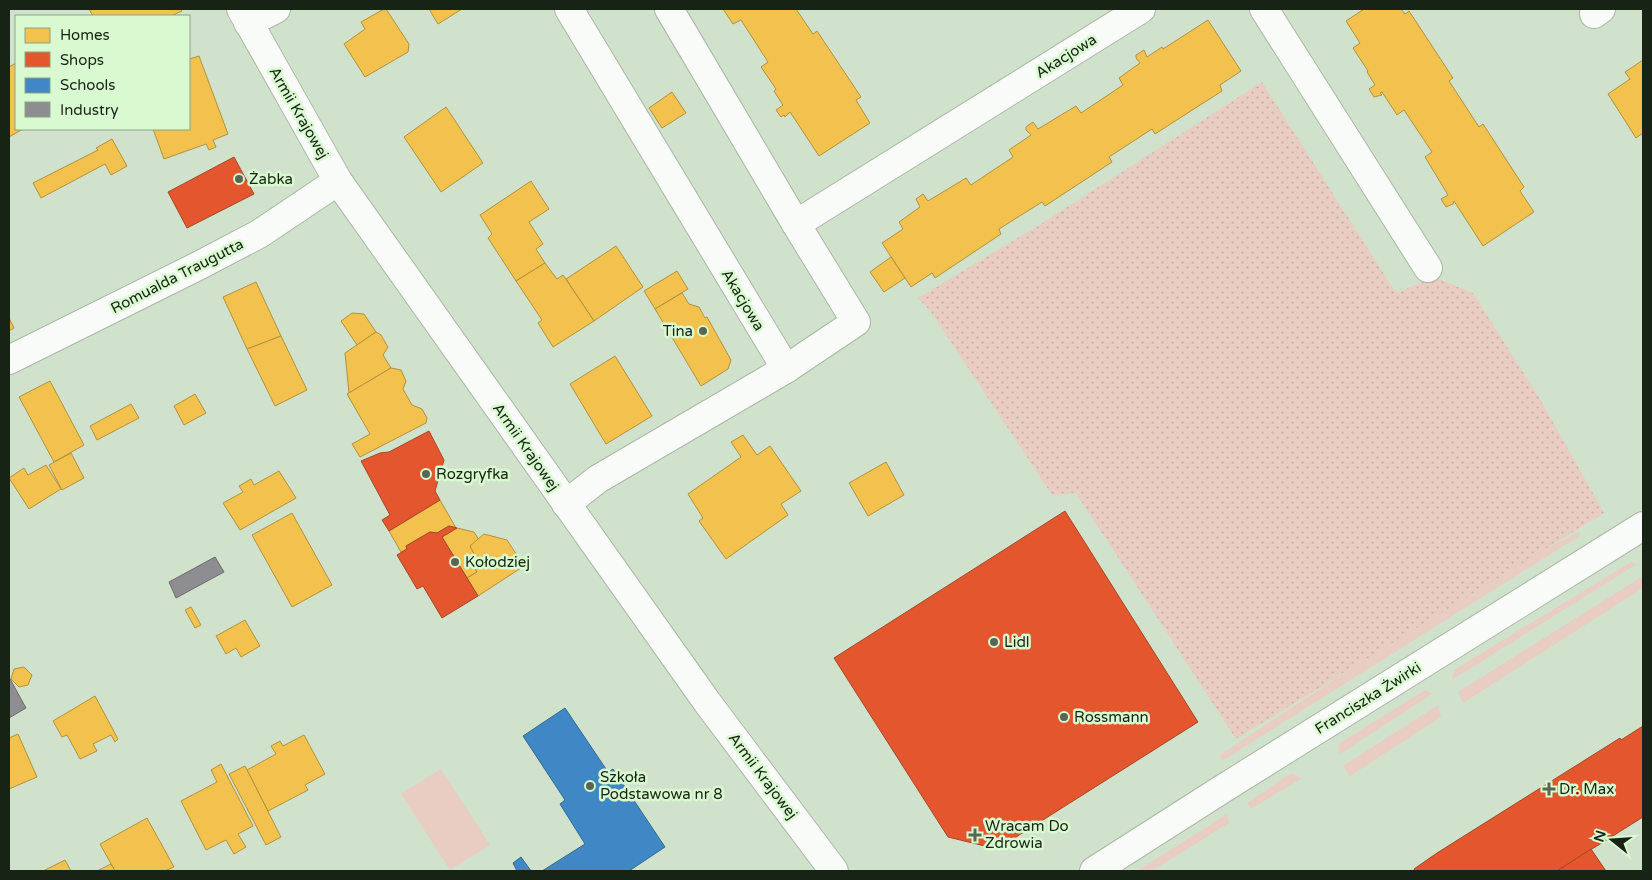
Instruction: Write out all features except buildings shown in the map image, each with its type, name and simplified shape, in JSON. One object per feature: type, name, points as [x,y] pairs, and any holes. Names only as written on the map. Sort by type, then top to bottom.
[{"type":"street","points":[[245,16],[276,9]]},
{"type":"street","name":"Akacjowa","points":[[569,9],[786,369]]},
{"type":"street","points":[[566,504],[598,479],[786,369],[856,322],[669,9]]},
{"type":"street","name":"Akacjowa","points":[[796,224],[1141,9]]},
{"type":"street","points":[[1264,9],[1428,268]]},
{"type":"street","name":"Armii Krajowej","points":[[245,16],[338,181],[707,702],[834,871]]},
{"type":"street","name":"Romualda Traugutta","points":[[9,360],[259,234],[338,181]]},
{"type":"street","name":"Franciszka Żwirki","points":[[1094,871],[1643,526]]},
{"type":"shaded area","points":[[1262,82],[1396,293],[1434,277],[1473,293],[1540,399],[1604,513],[1236,739],[1076,493],[1052,495],[931,312],[918,298],[1036,227]]},
{"type":"shaded area","points":[[1579,532],[1581,535],[1222,761],[1220,755],[1415,626],[1504,570]]},
{"type":"shaded area","points":[[1631,562],[1637,564],[1452,680],[1454,670]]},
{"type":"shaded area","points":[[1643,576],[1643,588],[1463,703],[1458,692]]},
{"type":"shaded area","points":[[1425,690],[1432,694],[1340,754],[1338,748],[1340,743]]},
{"type":"shaded area","points":[[1438,705],[1441,717],[1350,776],[1343,766]]},
{"type":"shaded area","points":[[441,769],[490,845],[450,870],[401,794]]},
{"type":"shaded area","points":[[1291,773],[1302,778],[1251,809],[1247,803]]},
{"type":"shaded area","points":[[1227,814],[1229,823],[1152,871],[1137,871]]},
{"type":"place","name":"Żabka","points":[[239,179]]},
{"type":"place","name":"Tina","points":[[703,331]]},
{"type":"place","name":"Rozgryfka","points":[[426,474]]},
{"type":"place","name":"Kołodziej","points":[[455,562]]},
{"type":"place","name":"Lidl","points":[[994,642]]},
{"type":"place","name":"Rossmann","points":[[1064,717]]},
{"type":"place","name":"Szkoła Podstawowa nr 8","points":[[590,786]]},
{"type":"place","name":"Dr. Max","points":[[1549,789]]},
{"type":"place","name":"Wracam Do Zdrowia","points":[[975,835]]}]
